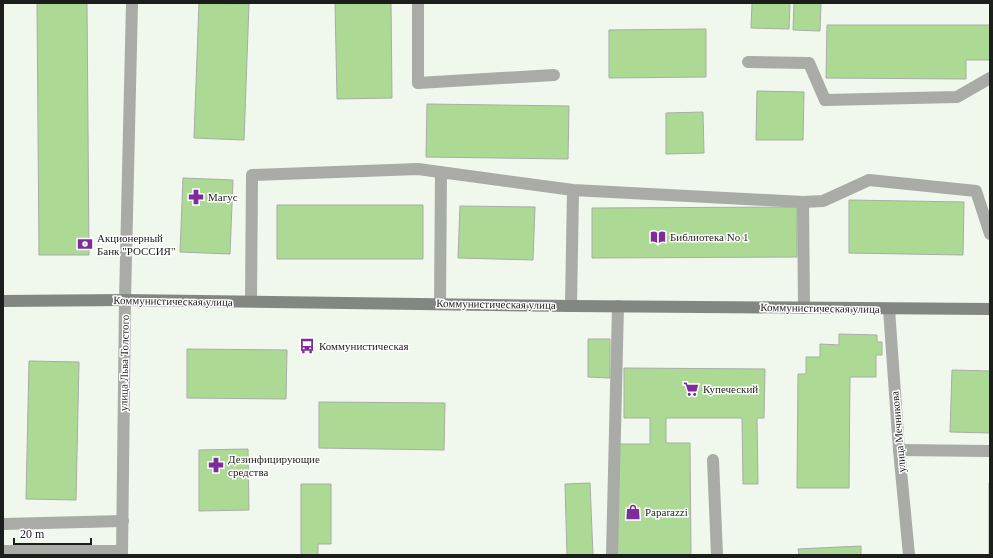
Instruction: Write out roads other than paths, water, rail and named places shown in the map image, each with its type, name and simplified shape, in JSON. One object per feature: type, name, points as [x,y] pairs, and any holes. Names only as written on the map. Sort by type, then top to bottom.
[{"type":"street","name":"улица Льва Толстого","points":[[122,553],[125,300],[132,3]]},
{"type":"street","points":[[418,3],[418,83],[554,75]]},
{"type":"street","points":[[748,62],[808,63],[825,100],[957,97],[990,78]]},
{"type":"street","points":[[250,301],[252,175],[418,169],[573,190],[803,202],[823,201],[869,180],[976,191],[990,234]]},
{"type":"street","points":[[440,304],[442,172]]},
{"type":"street","points":[[571,306],[573,190]]},
{"type":"street","points":[[803,202],[804,308]]},
{"type":"street","name":"Коммунистическая улица","points":[[3,301],[250,301],[571,306],[990,309]]},
{"type":"street","points":[[612,555],[618,306]]},
{"type":"street","name":"улица Мечникова","points":[[889,309],[899,450],[909,555]]},
{"type":"street","points":[[899,450],[990,451]]},
{"type":"street","points":[[713,460],[717,555]]},
{"type":"street","points":[[3,524],[123,521]]},
{"type":"street","points":[[3,551],[122,553]]},
{"type":"place","name":"Магус","points":[[196,197]]},
{"type":"place","name":"Библиотека No 1","points":[[658,237]]},
{"type":"place","name":"Акционерный Банк \"РОССИЯ\"","points":[[85,244]]},
{"type":"place","name":"Коммунистическая","points":[[307,346]]},
{"type":"place","name":"Купеческий","points":[[691,389]]},
{"type":"place","name":"Дезинфицирующие средства","points":[[216,465]]},
{"type":"place","name":"Paparazzi","points":[[633,512]]}]
